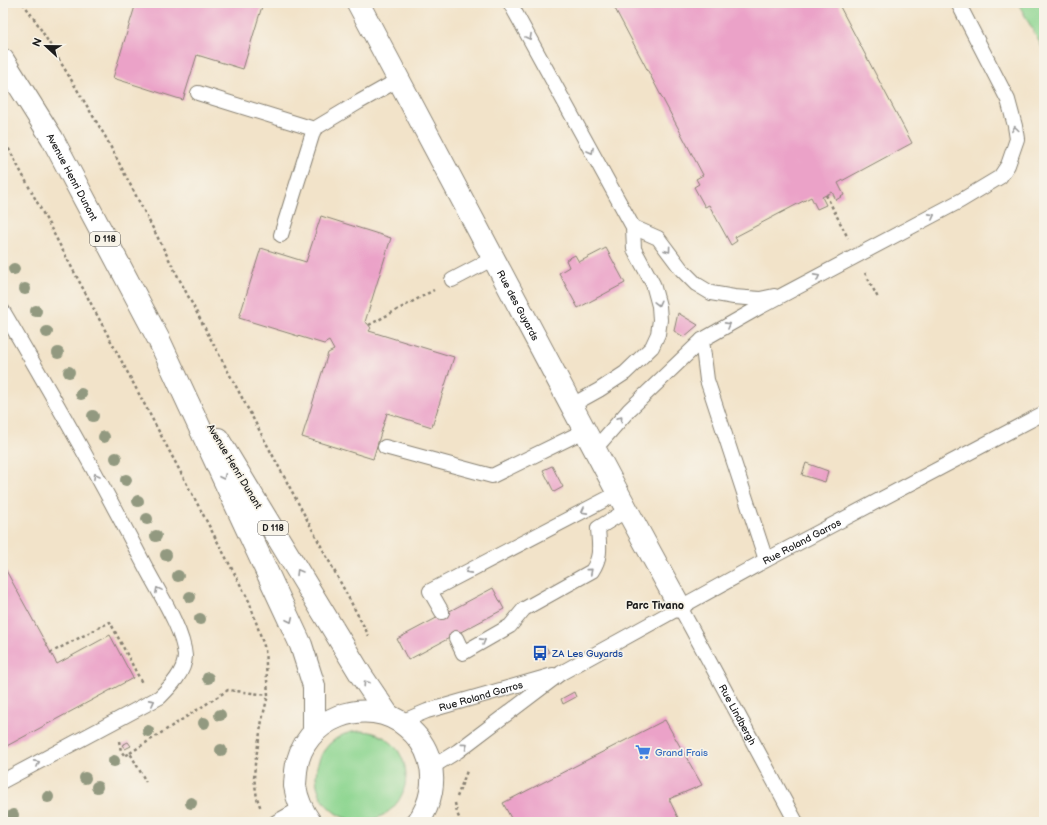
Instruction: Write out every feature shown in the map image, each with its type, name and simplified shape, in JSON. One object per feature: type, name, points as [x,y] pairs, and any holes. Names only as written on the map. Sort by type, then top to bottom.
[{"type":"main road","name":"Rue des Guyards","points":[[358,3],[680,607]]},
{"type":"main road","name":"Avenue Henri Dunant","points":[[3,60],[52,138],[159,340],[301,645],[314,686],[314,732]]},
{"type":"main road","name":"Avenue Henri Dunant","points":[[159,340],[361,675],[395,718]]},
{"type":"main road","points":[[305,815],[295,785],[297,763],[302,748],[314,732],[329,720],[348,712],[369,711],[395,718],[416,734],[426,749],[432,767],[433,788],[425,818]]},
{"type":"lane","points":[[510,3],[633,227],[634,249],[653,284],[660,306],[658,334],[652,348],[625,373],[572,405]]},
{"type":"lane","points":[[385,447],[492,476],[590,439],[629,410],[702,340],[960,201],[1000,176],[1008,165],[1017,140],[1016,126],[1008,100],[958,3]]},
{"type":"lane","points":[[280,235],[314,130],[398,80]]},
{"type":"lane","points":[[198,93],[314,130]]},
{"type":"lane","points":[[633,227],[658,238],[682,270],[696,284],[712,293],[734,297],[760,299],[783,295]]},
{"type":"lane","points":[[452,280],[494,258]]},
{"type":"lane","points":[[3,311],[133,543],[181,634],[185,658],[177,678],[170,688],[160,697],[3,781]]},
{"type":"lane","points":[[702,340],[707,380],[766,560]]},
{"type":"lane","name":"Rue Roland Garros","points":[[432,767],[458,751],[561,673],[766,560],[1044,413]]},
{"type":"lane","points":[[442,612],[430,591],[623,502]]},
{"type":"lane","points":[[456,638],[463,652],[510,626],[524,609],[592,571],[598,562],[600,551],[598,528],[623,502]]},
{"type":"lane","name":"Rue Lindbergh","points":[[680,607],[796,822]]},
{"type":"lane","name":"Rue Roland Garros","points":[[395,718],[427,711],[561,673]]},
{"type":"lane","points":[[276,822],[305,815]]},
{"type":"path","points":[[23,3],[37,23],[105,136],[199,317],[370,638]]},
{"type":"path","points":[[3,138],[249,601],[265,649],[268,695],[254,764],[254,778],[257,798],[262,812]]},
{"type":"path","points":[[369,325],[452,280]]},
{"type":"path","points":[[50,653],[110,622],[142,682],[135,686]]},
{"type":"path","points":[[110,724],[118,738],[121,751],[125,756],[228,690],[268,695]]},
{"type":"path","points":[[130,753],[146,782]]},
{"type":"green space","points":[[1018,3],[1044,3],[1044,52],[1041,45]]},
{"type":"green space","points":[[361,731],[378,734],[393,744],[403,759],[406,776],[403,793],[393,808],[378,818],[361,821],[344,818],[329,808],[319,793],[316,776],[319,759],[329,744],[344,734]]},
{"type":"building","points":[[136,3],[263,3],[243,69],[197,55],[183,100],[113,78]]},
{"type":"building","points":[[612,3],[838,3],[912,143],[838,183],[844,195],[836,200],[832,192],[822,197],[826,205],[817,209],[811,197],[735,237],[737,241],[731,245],[709,205],[705,207],[694,187],[699,184],[696,179],[703,175]]},
{"type":"building","points":[[321,216],[391,238],[365,322],[371,328],[369,331],[454,357],[432,427],[387,413],[373,459],[302,437],[328,353],[334,350],[329,341],[324,344],[239,318],[261,248],[306,262]]},
{"type":"building","points":[[606,248],[625,283],[578,308],[559,273],[569,267],[566,260],[575,255],[579,262]]},
{"type":"building","points":[[678,313],[698,325],[684,337],[674,331]]},
{"type":"building","points":[[806,463],[828,471],[825,482],[802,475]]},
{"type":"building","points":[[552,466],[563,487],[554,492],[543,470]]},
{"type":"building","points":[[3,565],[57,664],[110,635],[133,678],[3,748]]},
{"type":"building","points":[[493,588],[504,609],[408,660],[397,639]]},
{"type":"building","points":[[546,647],[549,652],[536,659],[533,653]]},
{"type":"building","points":[[574,692],[576,697],[563,704],[561,699]]},
{"type":"building","name":"Grand Frais","points":[[665,720],[702,785],[669,799],[680,822],[513,822],[503,803]]},
{"type":"building","points":[[128,742],[131,746],[125,749],[122,745]]},
{"type":"place","name":"ZA Les Guyards","points":[[540,653]]},
{"type":"place","name":"Grand Frais","points":[[643,752]]},
{"type":"district","name":"Parc Tivano","points":[[655,605]]}]
